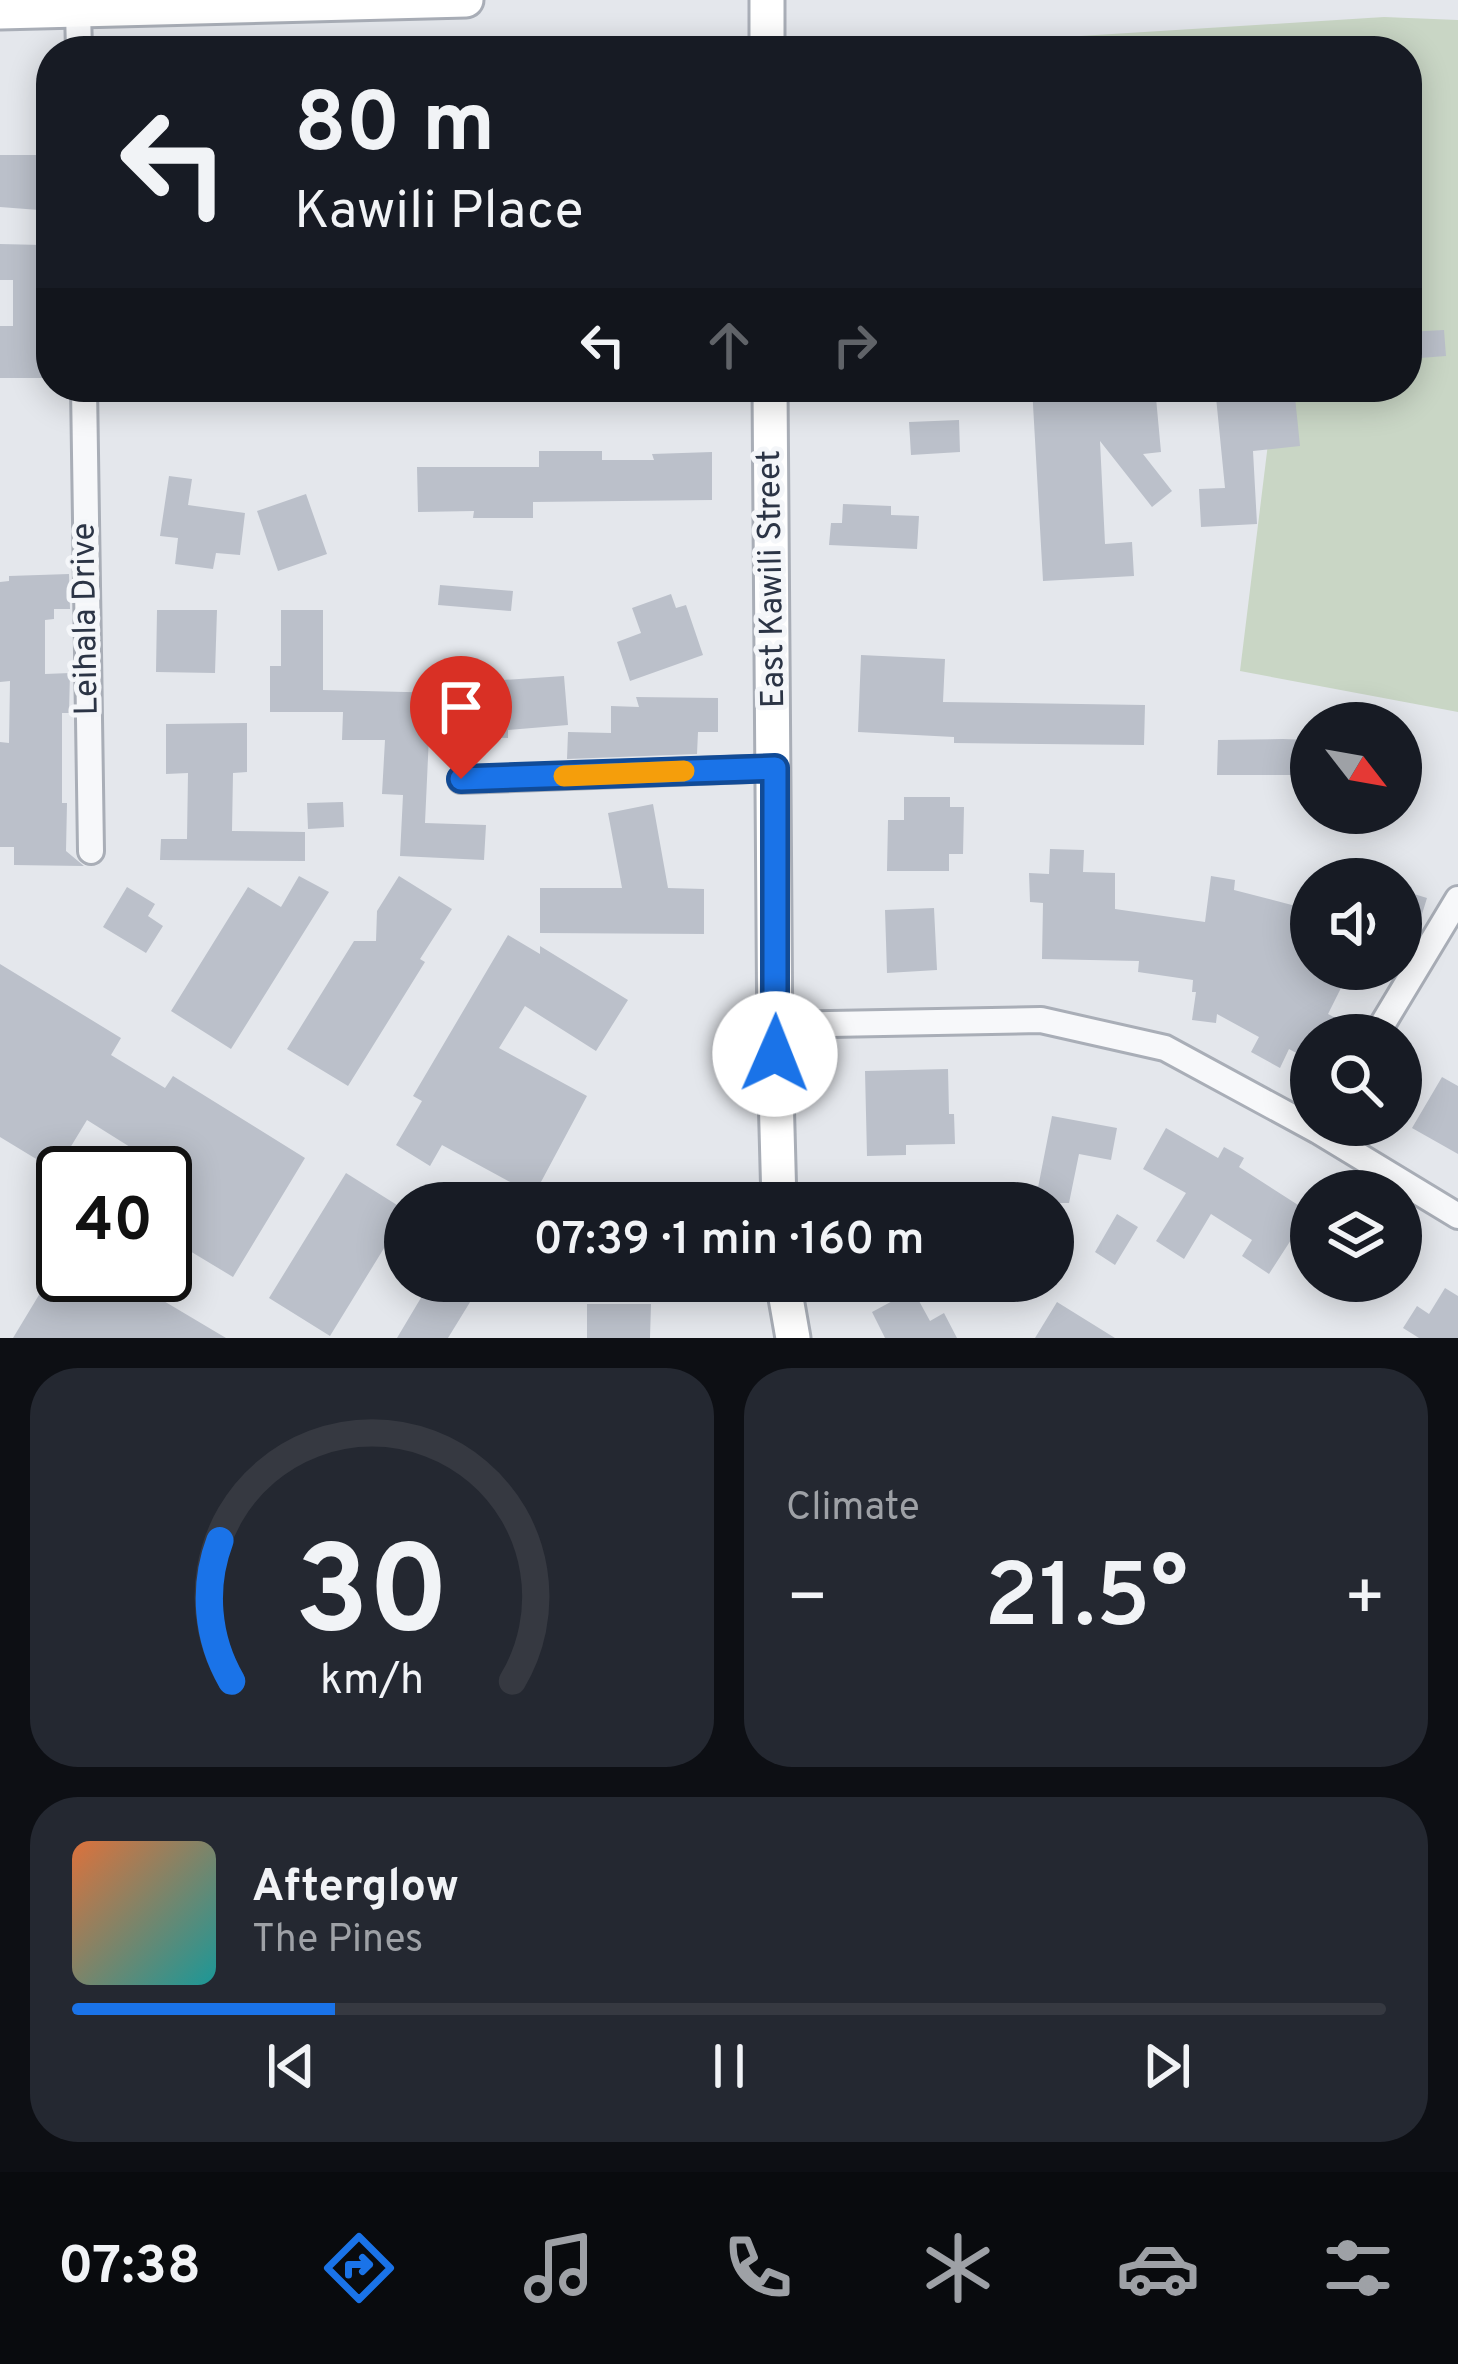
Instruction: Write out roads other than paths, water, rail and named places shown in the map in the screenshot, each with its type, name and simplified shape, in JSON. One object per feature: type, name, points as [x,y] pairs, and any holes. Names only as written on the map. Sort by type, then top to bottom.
[{"type":"street","points":[[0,12],[466,0]]},
{"type":"street","points":[[767,0],[767,36]]},
{"type":"street","points":[[78,11],[79,36]]},
{"type":"street","name":"Leihala Drive","points":[[84,402],[91,851]]},
{"type":"street","name":"East Kawili Street","points":[[770,402],[779,1182]]},
{"type":"street","points":[[461,779],[775,768]]},
{"type":"street","points":[[1389,1014],[1458,899]]},
{"type":"street","points":[[776,1025],[1041,1020],[1165,1048],[1290,1113]]},
{"type":"street","points":[[1348,1146],[1458,1216]]},
{"type":"street","points":[[787,1302],[793,1338]]}]
